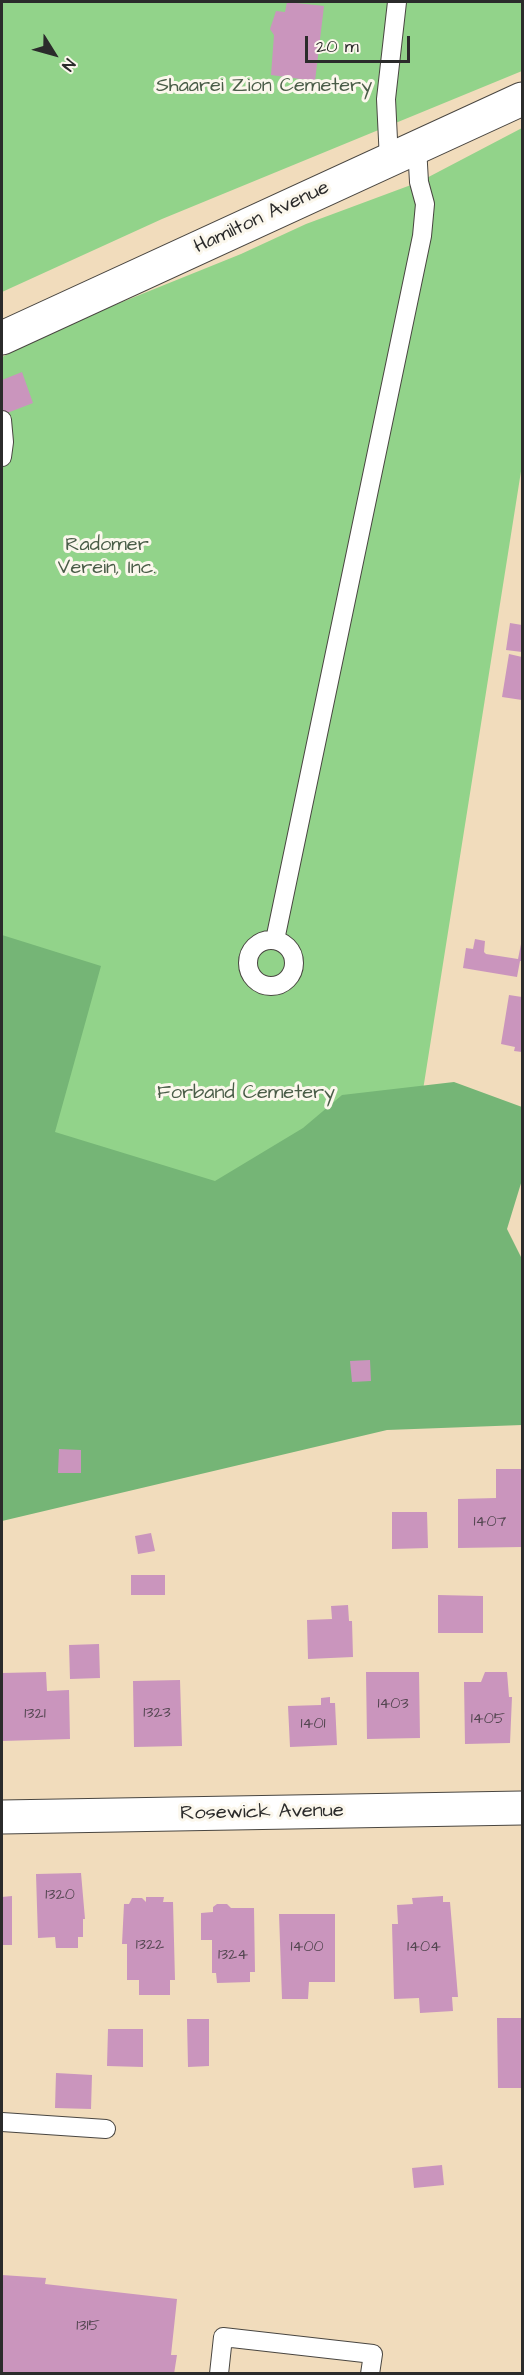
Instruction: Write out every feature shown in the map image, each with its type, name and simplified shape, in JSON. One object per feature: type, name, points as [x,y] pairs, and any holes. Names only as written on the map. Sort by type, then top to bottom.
[{"type":"street","name":"Hamilton Avenue","points":[[2,338],[522,99]]},
{"type":"street","name":"Rosewick Avenue","points":[[2,1817],[522,1808]]},
{"type":"lane","points":[[275,940],[422,236],[425,204],[419,182],[403,154],[386,99],[397,2]]},
{"type":"lane","points":[[2,420],[4,442],[2,457]]},
{"type":"lane","points":[[2,2122],[106,2129]]},
{"type":"lane","points":[[219,2373],[223,2337],[373,2354],[370,2373]]},
{"type":"green space","name":"Shaarei Zion Cemetery","points":[[2,2],[522,2],[522,71],[162,219],[2,292]]},
{"type":"green space","name":"Forband Cemetery","points":[[522,128],[522,465],[410,1172],[2,1326],[2,357],[75,321],[241,254],[306,224],[419,182]]},
{"type":"green space","points":[[2,935],[101,966],[55,1132],[215,1181],[303,1128],[342,1095],[454,1082],[522,1107],[522,1180],[507,1229],[522,1259],[522,1425],[387,1430],[2,1521]]},
{"type":"building","points":[[287,2],[324,6],[315,81],[271,75],[274,35],[270,29],[276,11],[285,12]]},
{"type":"building","points":[[22,372],[33,403],[2,415],[2,380]]},
{"type":"building","points":[[510,623],[522,625],[522,652],[506,650]]},
{"type":"building","points":[[509,654],[522,657],[522,700],[502,697]]},
{"type":"building","points":[[475,939],[485,941],[484,952],[486,954],[518,959],[522,939],[522,961],[520,961],[517,977],[463,968],[466,948],[473,949]]},
{"type":"building","points":[[509,995],[522,997],[522,1052],[514,1051],[515,1047],[501,1044]]},
{"type":"building","points":[[370,1360],[371,1381],[352,1382],[350,1361]]},
{"type":"building","points":[[59,1449],[81,1450],[81,1473],[58,1473]]},
{"type":"building","points":[[496,1469],[522,1469],[522,1547],[458,1548],[458,1499],[496,1498]]},
{"type":"building","points":[[392,1512],[427,1512],[428,1548],[392,1549]]},
{"type":"building","points":[[151,1533],[155,1551],[138,1554],[135,1536]]},
{"type":"building","points":[[131,1575],[165,1575],[165,1595],[131,1595]]},
{"type":"building","points":[[438,1595],[483,1596],[483,1633],[438,1633]]},
{"type":"building","points":[[348,1605],[349,1621],[352,1621],[353,1657],[308,1659],[307,1620],[332,1619],[331,1606]]},
{"type":"building","points":[[99,1644],[100,1678],[70,1679],[69,1645]]},
{"type":"building","points":[[46,1672],[47,1691],[69,1690],[70,1739],[2,1741],[2,1673]]},
{"type":"building","points":[[366,1672],[419,1672],[420,1738],[367,1739]]},
{"type":"building","points":[[485,1672],[507,1672],[509,1697],[512,1697],[510,1743],[465,1744],[464,1682],[481,1682]]},
{"type":"building","points":[[180,1680],[182,1746],[134,1747],[133,1681]]},
{"type":"building","points":[[330,1697],[330,1703],[335,1703],[337,1745],[290,1747],[288,1706],[321,1705],[321,1698]]},
{"type":"building","points":[[81,1873],[85,1919],[83,1919],[83,1937],[78,1937],[78,1948],[56,1948],[55,1937],[38,1938],[36,1874]]},
{"type":"building","points":[[12,1896],[12,1945],[2,1945],[2,1897]]},
{"type":"building","points":[[443,1896],[443,1902],[450,1902],[458,1997],[452,1997],[453,2011],[420,2013],[419,1998],[394,1999],[392,1924],[398,1924],[397,1905],[413,1904],[412,1898]]},
{"type":"building","points":[[146,1897],[164,1897],[163,1902],[173,1902],[175,1980],[170,1980],[170,1995],[139,1995],[139,1980],[127,1980],[127,1944],[122,1944],[124,1904],[129,1904],[132,1898],[142,1898],[146,1902]]},
{"type":"building","points":[[217,1904],[227,1904],[231,1908],[254,1908],[255,1972],[250,1972],[250,1982],[217,1983],[216,1973],[212,1973],[212,1940],[201,1940],[201,1913],[213,1912],[213,1907]]},
{"type":"building","points":[[279,1914],[335,1914],[335,1982],[309,1982],[308,1999],[282,1999]]},
{"type":"building","points":[[497,2018],[522,2018],[522,2088],[498,2088]]},
{"type":"building","points":[[187,2019],[209,2019],[209,2066],[188,2067]]},
{"type":"building","points":[[108,2029],[143,2029],[143,2067],[107,2066]]},
{"type":"building","points":[[56,2073],[92,2075],[91,2109],[55,2108]]},
{"type":"building","points":[[442,2165],[444,2185],[414,2188],[412,2168]]},
{"type":"building","points":[[2,2275],[46,2278],[45,2284],[177,2299],[171,2355],[177,2355],[174,2374],[2,2374]]},
{"type":"park label","name":"Radomer Verein, Inc.","points":[[107,558]]}]
